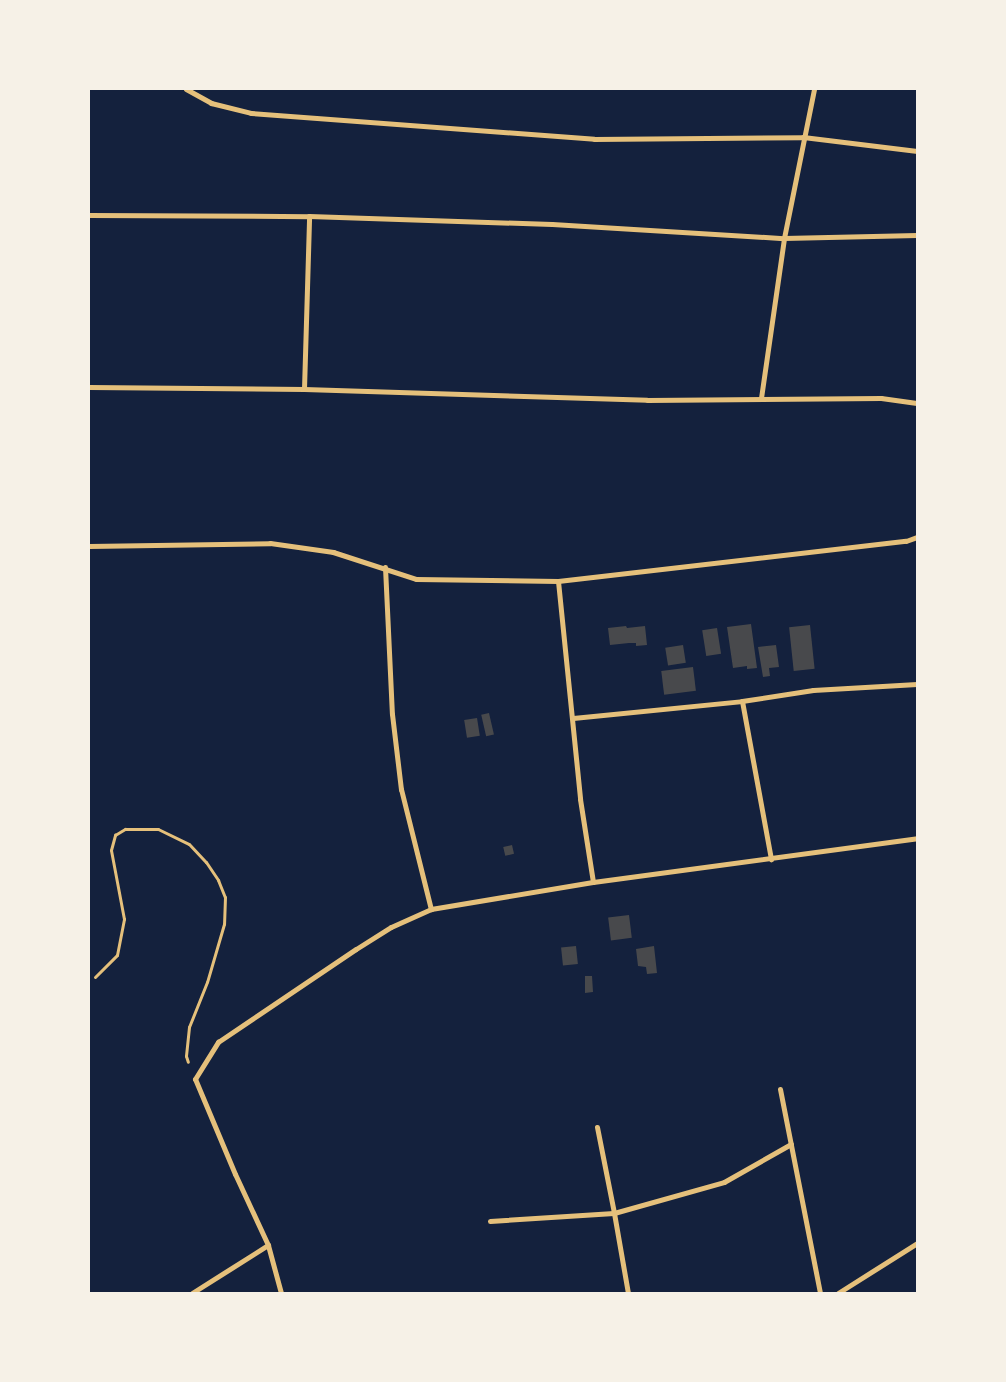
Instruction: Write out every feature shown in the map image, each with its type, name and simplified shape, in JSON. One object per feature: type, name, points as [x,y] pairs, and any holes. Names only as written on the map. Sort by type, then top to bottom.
[{"type":"street","points":[[186,89],[211,103],[251,113],[594,139],[804,137],[917,151]]},
{"type":"street","points":[[762,398],[784,238],[814,89]]},
{"type":"street","points":[[89,214],[309,216],[552,224],[784,238],[917,235]]},
{"type":"street","points":[[304,389],[309,216]]},
{"type":"street","points":[[89,387],[304,389],[646,400],[881,398],[917,402]]},
{"type":"street","points":[[89,546],[270,543],[333,552],[385,567],[416,579],[558,581],[906,541],[917,537]]},
{"type":"street","points":[[385,567],[392,714],[401,789],[431,909]]},
{"type":"street","points":[[558,581],[580,799],[593,882]]},
{"type":"street","points":[[573,718],[742,702],[813,690],[917,684]]},
{"type":"street","points":[[742,702],[771,860]]},
{"type":"street","points":[[281,1293],[268,1245],[195,1079],[218,1042],[363,944],[391,927],[431,909],[593,882],[771,860],[917,838]]},
{"type":"street","points":[[780,1089],[820,1293]]},
{"type":"street","points":[[597,1127],[628,1293]]},
{"type":"street","points":[[490,1220],[614,1213],[724,1182],[790,1144]]},
{"type":"street","points":[[838,1293],[917,1243]]},
{"type":"street","points":[[192,1293],[268,1245]]},
{"type":"path","points":[[95,977],[117,956],[124,919],[111,850],[115,835],[125,829],[158,829],[189,844],[206,862],[218,880],[225,897],[224,924],[207,982],[189,1027],[186,1056],[195,1079]]},
{"type":"building","points":[[751,624],[757,668],[747,669],[747,666],[733,668],[727,627]]},
{"type":"building","points":[[810,625],[815,669],[794,671],[789,627]]},
{"type":"building","points":[[626,626],[627,628],[645,626],[647,645],[636,646],[636,643],[629,643],[610,645],[608,628]]},
{"type":"building","points":[[717,628],[721,654],[706,656],[702,630]]},
{"type":"building","points":[[683,645],[686,663],[668,666],[665,648]]},
{"type":"building","points":[[776,645],[779,667],[769,668],[770,676],[763,677],[758,647]]},
{"type":"building","points":[[693,667],[696,691],[664,695],[661,671]]},
{"type":"building","points":[[489,713],[494,734],[486,736],[481,715]]},
{"type":"building","points":[[477,718],[480,736],[467,738],[464,720]]},
{"type":"building","points":[[512,845],[514,854],[505,856],[503,847]]},
{"type":"building","points":[[629,915],[632,938],[611,940],[608,918]]},
{"type":"building","points":[[576,946],[578,964],[563,965],[561,948]]},
{"type":"building","points":[[654,946],[657,973],[647,974],[646,967],[638,966],[636,949]]},
{"type":"building","points":[[585,976],[592,976],[593,992],[585,993]]}]
